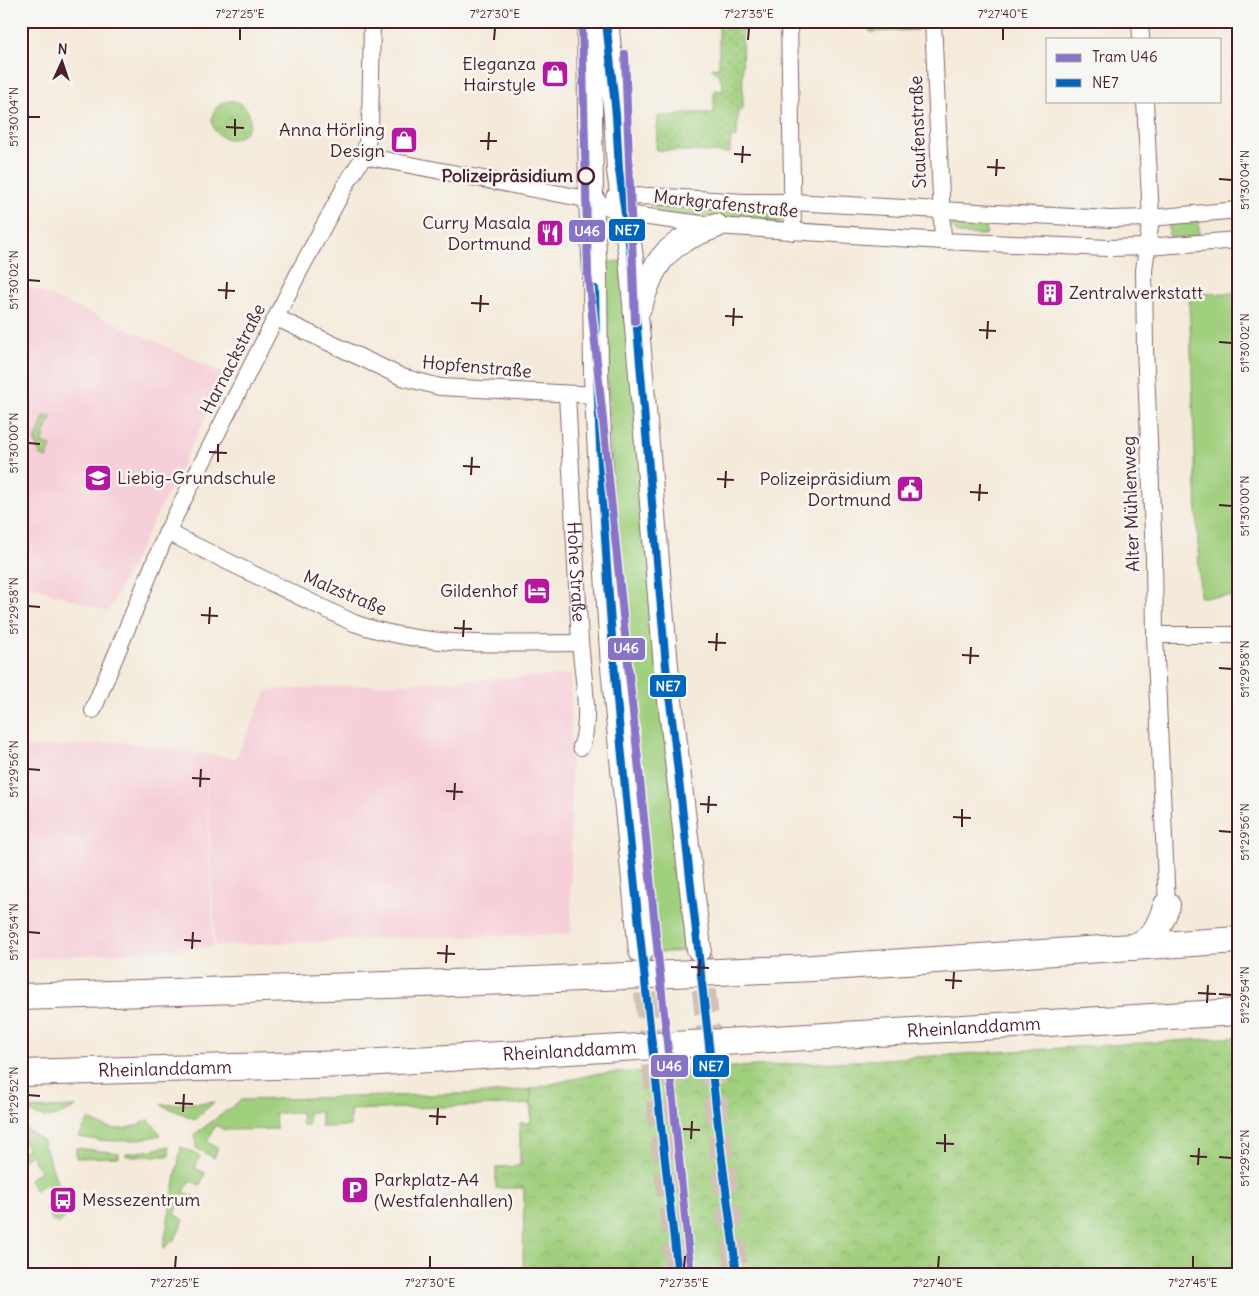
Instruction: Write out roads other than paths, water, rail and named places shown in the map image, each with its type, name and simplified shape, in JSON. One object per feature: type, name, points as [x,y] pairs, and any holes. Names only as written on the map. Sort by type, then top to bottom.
[{"type":"main road","name":"Hohe Straße","points":[[589,21],[591,200],[595,273],[597,395],[614,667],[641,951]]},
{"type":"main road","points":[[606,21],[616,114],[619,170],[631,258],[666,666],[699,949]]},
{"type":"main road","points":[[636,316],[656,267],[664,256],[684,239],[716,226]]},
{"type":"main road","points":[[1167,905],[1172,920],[1181,932],[1191,940],[1199,943]]},
{"type":"main road","points":[[1133,947],[1143,944],[1152,937],[1167,905]]},
{"type":"main road","points":[[21,998],[511,981],[813,968],[1238,940]]},
{"type":"main road","name":"Rheinlanddamm","points":[[21,1072],[346,1064],[1238,1012]]},
{"type":"street","name":"Harnackstraße","points":[[93,710],[167,532],[300,270],[348,181],[364,156],[370,130],[372,21]]},
{"type":"street","points":[[790,21],[793,232]]},
{"type":"street","name":"Staufenstraße","points":[[933,21],[943,241]]},
{"type":"street","points":[[1140,21],[1141,38]]},
{"type":"street","name":"Alter Mühlenweg","points":[[1145,102],[1151,218],[1144,270],[1145,347],[1167,905]]},
{"type":"street","name":"Markgrafenstraße","points":[[364,156],[624,205],[716,226],[943,241],[1110,248],[1238,240]]},
{"type":"street","name":"Markgrafenstraße","points":[[624,205],[793,202],[1110,219],[1151,218],[1238,210]]},
{"type":"street","name":"Hopfenstraße","points":[[277,318],[414,382],[440,387],[597,395]]},
{"type":"street","name":"Hohe Straße","points":[[567,394],[585,720],[585,732],[580,747]]},
{"type":"street","name":"Malzstraße","points":[[167,532],[370,629],[414,639],[454,643],[580,643]]},
{"type":"street","points":[[1155,636],[1238,635]]},
{"type":"tunnel","points":[[700,954],[721,1151],[737,1275]]},
{"type":"tunnel","points":[[642,957],[678,1275]]},
{"type":"tram line","name":"U46","points":[[582,21],[588,275],[691,1275]]},
{"type":"tram line","name":"U46","points":[[625,54],[635,321]]},
{"type":"place","name":"Eleganza Hairstyle","points":[[555,74]]},
{"type":"place","name":"Anna Hörling Design","points":[[404,140]]},
{"type":"place","name":"Polizeipräsidium","points":[[586,176]]},
{"type":"place","name":"Curry Masala Dortmund","points":[[550,233]]},
{"type":"place","name":"Zentralwerkstatt","points":[[1050,293]]},
{"type":"place","name":"Liebig-Grundschule","points":[[98,478]]},
{"type":"place","name":"Polizeipräsidium Dortmund","points":[[910,489]]},
{"type":"place","name":"Gildenhof","points":[[537,591]]},
{"type":"place","name":"Parkplatz-A4 (Westfalenhallen)","points":[[355,1190]]},
{"type":"place","name":"Messezentrum","points":[[63,1200]]}]
